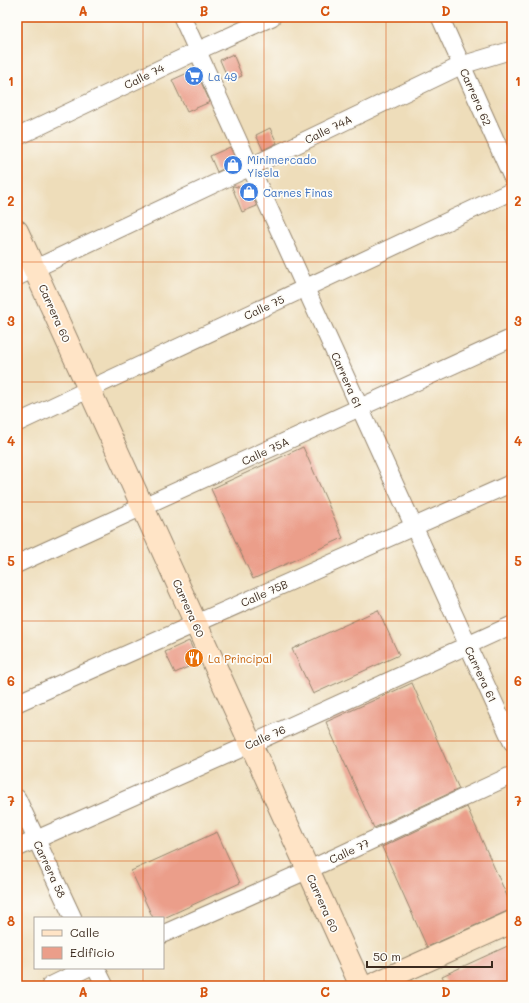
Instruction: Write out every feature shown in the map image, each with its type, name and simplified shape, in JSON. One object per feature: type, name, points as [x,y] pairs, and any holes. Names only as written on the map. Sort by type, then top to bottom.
[{"type":"street","name":"Carrera 61","points":[[182,17],[512,742]]},
{"type":"street","name":"Calle 74","points":[[17,137],[272,17]]},
{"type":"street","name":"Carrera 62","points":[[440,17],[512,177]]},
{"type":"street","name":"Calle 74A","points":[[26,273],[462,65],[512,50]]},
{"type":"street","name":"Calle 75","points":[[17,423],[512,191]]},
{"type":"street","name":"Carrera 60","points":[[17,231],[26,273],[89,390],[361,986]]},
{"type":"street","name":"Calle 75A","points":[[17,564],[143,508],[359,407],[512,338]]},
{"type":"street","name":"Calle 75B","points":[[17,703],[512,483]]},
{"type":"street","name":"Calle 76","points":[[17,848],[512,625]]},
{"type":"street","name":"Calle 77","points":[[164,934],[308,870],[512,776]]},
{"type":"street","name":"Carrera 58","points":[[17,798],[73,917]]},
{"type":"street","points":[[370,986],[512,922]]},
{"type":"street","points":[[50,986],[85,969]]},
{"type":"street","points":[[96,969],[104,986]]},
{"type":"shaded area","points":[[512,100],[512,133],[500,105]]},
{"type":"building","points":[[233,54],[242,76],[229,81],[220,60]]},
{"type":"building","points":[[192,71],[197,73],[210,102],[187,112],[172,80]]},
{"type":"building","points":[[270,128],[277,143],[263,150],[256,135]]},
{"type":"building","points":[[230,147],[237,162],[217,172],[210,156]]},
{"type":"building","points":[[232,187],[249,189],[257,206],[242,212]]},
{"type":"building","points":[[303,447],[343,538],[253,579],[211,489]]},
{"type":"building","points":[[378,610],[399,655],[313,694],[292,649]]},
{"type":"building","points":[[189,641],[199,662],[175,673],[165,652]]},
{"type":"building","points":[[412,683],[459,789],[374,828],[326,722]]},
{"type":"building","points":[[467,807],[512,909],[427,947],[382,847]]},
{"type":"building","points":[[217,832],[240,883],[164,918],[153,917],[131,871]]},
{"type":"building","points":[[512,944],[512,986],[447,986],[442,976]]},
{"type":"place","name":"La 49","points":[[194,76]]},
{"type":"place","name":"Minimercado Yisela","points":[[233,165]]},
{"type":"place","name":"Carnes Finas","points":[[249,192]]},
{"type":"place","name":"La Principal","points":[[194,658]]}]
